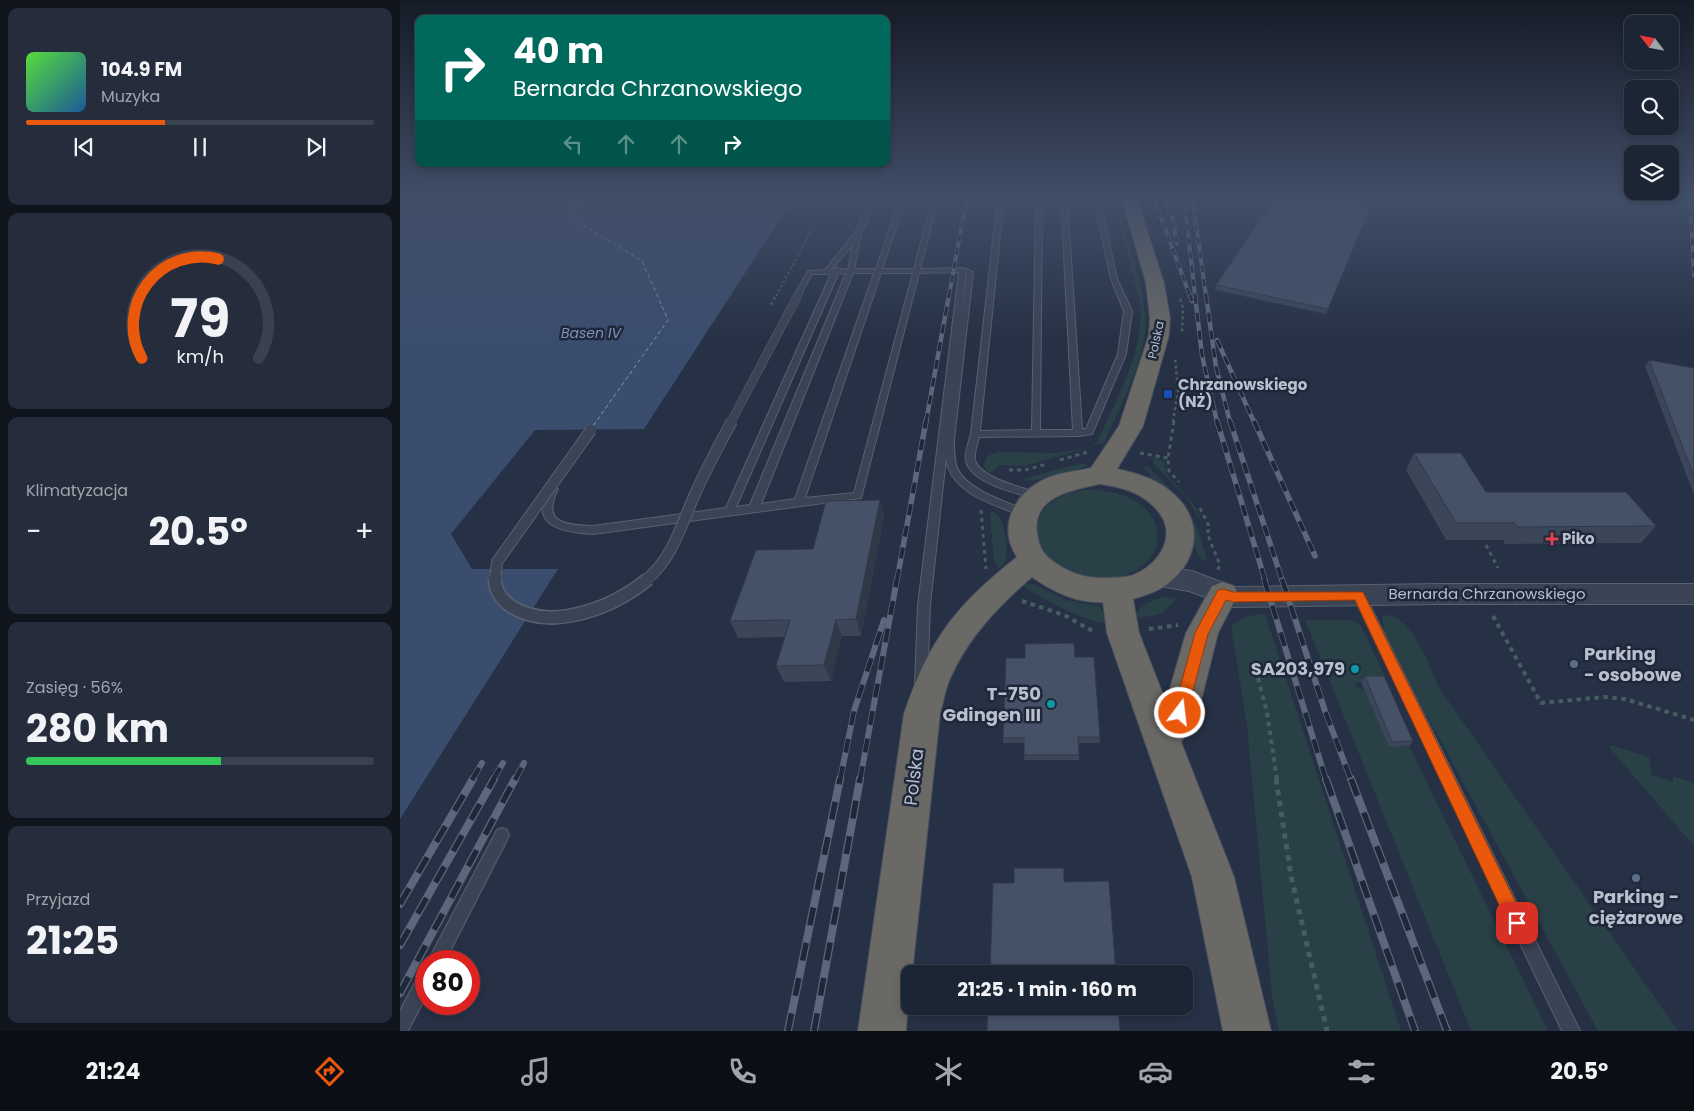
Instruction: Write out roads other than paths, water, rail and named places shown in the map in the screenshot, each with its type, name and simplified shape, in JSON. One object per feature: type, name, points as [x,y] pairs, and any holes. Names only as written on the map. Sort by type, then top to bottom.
[{"type":"highway","name":"Polska","points":[[1132,481],[1131,426],[1159,335],[1161,311],[1160,300],[1143,244]]},
{"type":"highway","name":"Polska","points":[[1098,462],[1131,426]]},
{"type":"highway","points":[[1098,462],[1152,490],[1168,504],[1178,520],[1182,538],[1166,567],[1144,584],[1117,590],[1087,590],[1065,584],[1046,574],[1032,561],[1023,545],[1020,529],[1030,504],[1054,484],[1068,479],[1098,462]]},
{"type":"highway","name":"Polska","points":[[882,1031],[922,714],[933,678],[962,627],[996,590],[1032,561]]},
{"type":"highway","points":[[1163,738],[1180,713],[1202,633],[1220,582]]},
{"type":"highway","points":[[1117,590],[1123,634],[1213,877],[1247,1031]]},
{"type":"street","name":"Bernarda Chrzanowskiego","points":[[1166,567],[1192,581],[1220,582],[1233,597],[1694,594]]},
{"type":"lane","points":[[729,512],[832,270],[851,244]]},
{"type":"lane","points":[[754,508],[851,270],[856,244]]},
{"type":"lane","points":[[799,502],[887,244]]},
{"type":"lane","points":[[923,244],[916,270],[858,496],[799,502],[729,512],[593,530],[575,529],[552,520],[547,515],[545,507],[548,497],[591,430],[497,562],[494,578],[496,592],[505,603],[521,612],[541,616],[566,615],[591,610],[616,600],[637,588],[656,572],[668,557],[697,491],[810,272],[832,270],[851,270],[878,270],[916,270],[963,270],[971,274],[950,440],[951,463],[960,480],[968,487],[1030,504]]},
{"type":"lane","points":[[996,244],[975,434],[970,458],[975,470],[1030,504]]},
{"type":"lane","points":[[1036,433],[1038,244]]},
{"type":"lane","points":[[1067,244],[1078,433]]},
{"type":"lane","points":[[975,434],[1089,432],[1122,354],[1128,311],[1114,279],[1106,244]]},
{"type":"lane","points":[[919,740],[924,613],[963,270]]},
{"type":"lane","points":[[1359,595],[1571,1031]]},
{"type":"lane","points":[[442,950],[502,835]]},
{"type":"lane","points":[[400,1029],[415,1000]]},
{"type":"water","name":"Basen IV","points":[[400,244],[764,244],[644,429],[535,430],[451,534],[472,569],[558,569],[400,819]]},
{"type":"railway","points":[[949,296],[958,244]]},
{"type":"railway","points":[[1171,244],[1190,296]]},
{"type":"railway","points":[[1189,244],[1195,296]]},
{"type":"railway","points":[[1199,244],[1206,296]]},
{"type":"railway","points":[[1692,244],[1694,275]]},
{"type":"railway","points":[[926,422],[949,295]]},
{"type":"railway","points":[[1190,295],[1192,301]]},
{"type":"railway","points":[[1195,295],[1202,355],[1217,422]]},
{"type":"railway","points":[[1206,295],[1216,367],[1230,422]]},
{"type":"railway","points":[[1217,340],[1254,422]]},
{"type":"railway","points":[[897,580],[926,421]]},
{"type":"railway","points":[[1217,421],[1265,580]]},
{"type":"railway","points":[[1230,421],[1282,580]]},
{"type":"railway","points":[[1254,421],[1315,556]]},
{"type":"railway","points":[[860,780],[897,579]]},
{"type":"railway","points":[[1264,579],[1326,780]]},
{"type":"railway","points":[[1282,579],[1325,711],[1351,780]]},
{"type":"railway","points":[[840,780],[854,711],[884,620]]},
{"type":"railway","points":[[472,780],[482,763]]},
{"type":"railway","points":[[493,780],[503,763]]},
{"type":"railway","points":[[515,780],[524,763]]},
{"type":"railway","points":[[400,904],[473,779]]},
{"type":"railway","points":[[400,945],[494,779]]},
{"type":"railway","points":[[400,993],[515,779]]},
{"type":"railway","points":[[788,1031],[840,779]]},
{"type":"railway","points":[[814,1031],[860,779]]},
{"type":"railway","points":[[1326,779],[1415,1031]]},
{"type":"railway","points":[[1351,779],[1447,1031]]},
{"type":"place","name":"Chrzanowskiego (NŻ)","points":[[1168,394]]},
{"type":"place","name":"Piko","points":[[1552,539]]},
{"type":"place","name":"Parking - osobowe","points":[[1574,664]]},
{"type":"place","name":"SA203,979","points":[[1355,669]]},
{"type":"place","name":"T-750 Gdingen III","points":[[1051,704]]},
{"type":"place","name":"Parking - ciężarowe","points":[[1636,878]]}]
